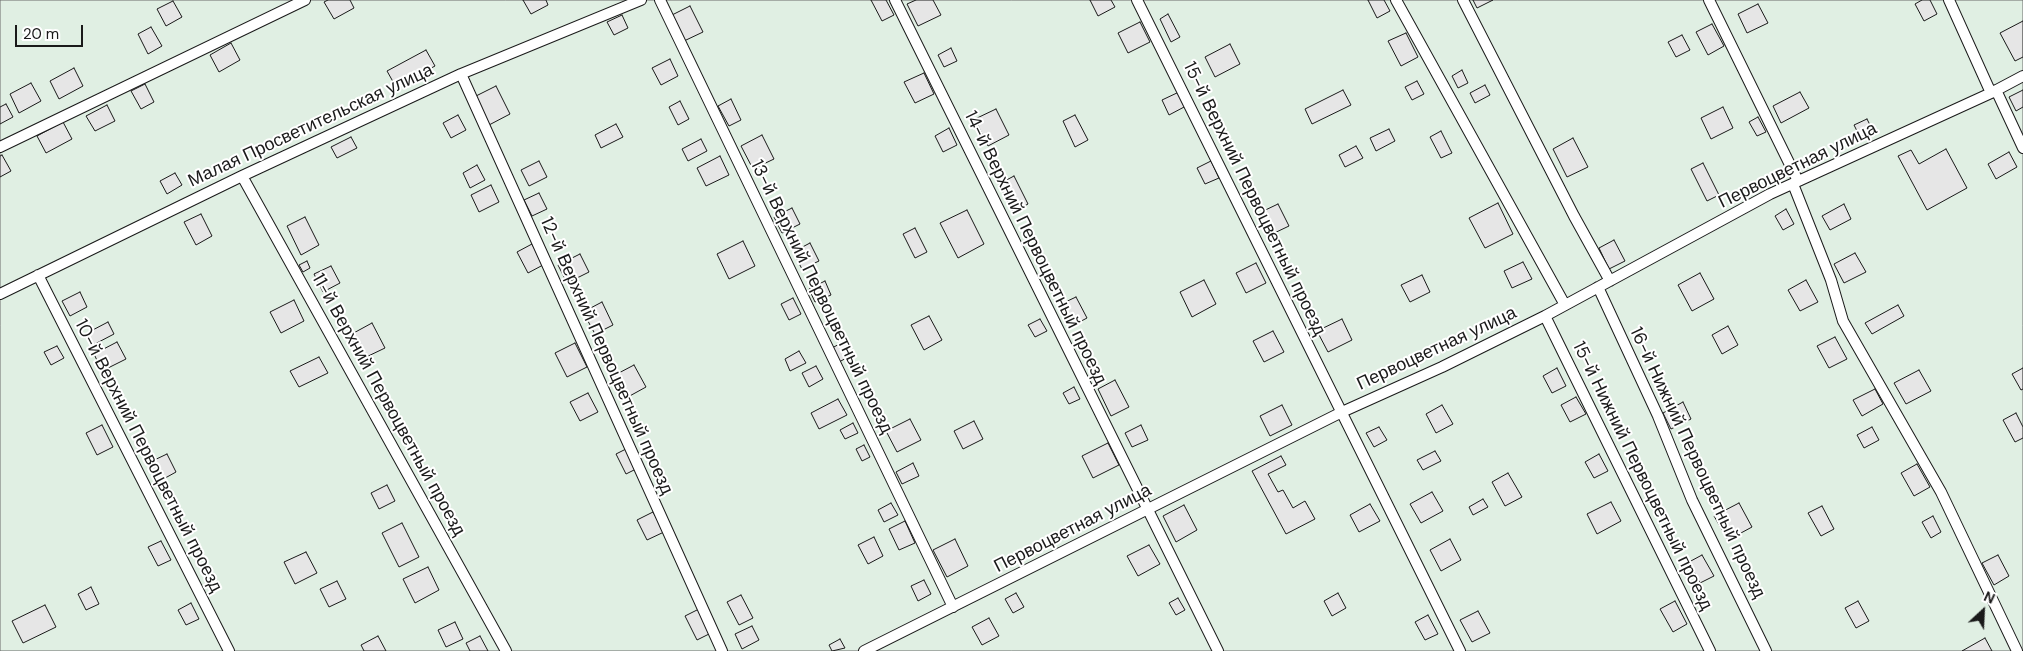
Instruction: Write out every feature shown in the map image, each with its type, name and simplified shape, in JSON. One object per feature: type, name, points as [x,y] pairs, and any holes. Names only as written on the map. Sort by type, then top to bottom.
[{"type":"lane","points":[[0,147],[305,0]]},
{"type":"lane","name":"Малая Просветительская улица","points":[[0,294],[242,176],[461,74],[623,3],[641,0]]},
{"type":"lane","name":"13-й Верхний Первоцветный проезд","points":[[660,0],[953,607]]},
{"type":"lane","name":"14-й Верхний Первоцветный проезд","points":[[895,0],[1146,510],[1218,651]]},
{"type":"lane","name":"15-й Верхний Первоцветный проезд","points":[[1137,0],[1460,651]]},
{"type":"lane","points":[[1396,0],[1565,305]]},
{"type":"lane","points":[[1463,0],[1574,216],[1610,281]]},
{"type":"lane","points":[[1710,0],[1795,182],[1831,280],[1842,320],[1941,492],[2017,651]]},
{"type":"lane","points":[[1949,0],[2023,148]]},
{"type":"lane","name":"12-й Верхний Первоцветный проезд","points":[[461,74],[722,651]]},
{"type":"lane","name":"Первоцветная улица","points":[[864,651],[1342,412],[1442,367],[1545,316],[1795,182],[1994,92],[2023,76]]},
{"type":"lane","name":"11-й Верхний Первоцветный проезд","points":[[242,176],[506,651]]},
{"type":"lane","name":"10-й Верхний Первоцветный проезд","points":[[38,275],[229,651]]},
{"type":"lane","name":"16-й Нижний Первоцветный проезд","points":[[1598,287],[1658,416],[1692,500],[1766,651]]},
{"type":"lane","name":"15-й Нижний Первоцветный проезд","points":[[1545,316],[1710,651]]},
{"type":"green space","points":[[0,0],[2023,0],[2023,651],[0,651]]},
{"type":"building","points":[[328,0],[350,0],[354,8],[334,19],[324,2]]},
{"type":"building","points":[[523,0],[546,0],[548,5],[531,14]]},
{"type":"building","points":[[871,0],[886,0],[894,15],[882,21]]},
{"type":"building","points":[[916,0],[933,0],[941,15],[918,26],[907,4]]},
{"type":"building","points":[[1090,0],[1111,0],[1115,7],[1098,16]]},
{"type":"building","points":[[1368,0],[1384,0],[1390,11],[1377,18]]},
{"type":"building","points":[[1473,0],[1493,0],[1477,8]]},
{"type":"building","points":[[1922,0],[1930,0],[1937,14],[1924,21],[1915,4]]},
{"type":"building","points":[[173,1],[182,17],[166,26],[157,9]]},
{"type":"building","points":[[1758,4],[1768,23],[1747,33],[1738,14]]},
{"type":"building","points":[[690,6],[703,32],[684,41],[672,15]]},
{"type":"building","points":[[1168,14],[1180,37],[1171,42],[1160,19]]},
{"type":"building","points":[[622,15],[628,28],[614,35],[607,22]]},
{"type":"building","points":[[2023,21],[2023,57],[2015,61],[2000,33]]},
{"type":"building","points":[[1140,22],[1150,42],[1128,53],[1118,33]]},
{"type":"building","points":[[1712,24],[1724,46],[1708,55],[1696,32]]},
{"type":"building","points":[[151,27],[162,46],[148,54],[138,34]]},
{"type":"building","points":[[1406,33],[1418,57],[1401,66],[1388,41]]},
{"type":"building","points":[[1682,35],[1690,50],[1676,57],[1668,42]]},
{"type":"building","points":[[231,43],[240,60],[219,72],[210,55]]},
{"type":"building","points":[[1230,44],[1240,64],[1215,77],[1205,57]]},
{"type":"building","points":[[951,48],[957,61],[944,67],[938,55]]},
{"type":"building","points":[[426,50],[435,66],[396,87],[387,71]]},
{"type":"building","points":[[670,59],[678,76],[661,85],[652,68]]},
{"type":"building","points":[[74,68],[83,86],[59,99],[50,81]]},
{"type":"building","points":[[1462,70],[1468,83],[1458,88],[1452,76]]},
{"type":"building","points":[[924,73],[934,94],[915,103],[904,82]]},
{"type":"building","points":[[1417,81],[1424,94],[1412,100],[1405,87]]},
{"type":"building","points":[[31,83],[41,101],[19,113],[10,94]]},
{"type":"building","points":[[145,84],[154,102],[141,109],[131,91]]},
{"type":"building","points":[[1485,85],[1490,95],[1475,103],[1470,93]]},
{"type":"building","points":[[496,86],[510,114],[489,125],[474,97]]},
{"type":"building","points":[[1343,90],[1351,105],[1312,124],[1305,109]]},
{"type":"building","points":[[2023,90],[2023,107],[2016,111],[2009,97]]},
{"type":"building","points":[[1179,92],[1186,106],[1169,115],[1162,100]]},
{"type":"building","points":[[1800,92],[1809,108],[1781,123],[1773,106]]},
{"type":"building","points":[[731,99],[741,120],[729,126],[718,106]]},
{"type":"building","points":[[680,101],[689,119],[678,125],[669,107]]},
{"type":"building","points":[[6,104],[13,117],[0,124],[0,107]]},
{"type":"building","points":[[107,105],[115,121],[95,131],[86,116]]},
{"type":"building","points":[[1723,107],[1733,128],[1711,139],[1701,118]]},
{"type":"building","points":[[996,109],[1009,135],[988,146],[975,119]]},
{"type":"building","points":[[458,115],[466,130],[451,138],[443,123]]},
{"type":"building","points":[[1075,115],[1088,140],[1075,147],[1063,121]]},
{"type":"building","points":[[1758,117],[1766,132],[1757,136],[1749,122]]},
{"type":"building","points":[[1867,119],[1873,131],[1860,137],[1854,125]]},
{"type":"building","points":[[63,122],[72,139],[46,153],[37,136]]},
{"type":"building","points":[[616,124],[623,137],[601,148],[595,135]]},
{"type":"building","points":[[949,128],[957,145],[943,152],[935,136]]},
{"type":"building","points":[[1389,129],[1395,141],[1376,151],[1370,138]]},
{"type":"building","points":[[1441,131],[1452,153],[1441,158],[1430,137]]},
{"type":"building","points":[[762,135],[774,159],[753,169],[741,146]]},
{"type":"building","points":[[351,137],[357,148],[337,158],[331,147]]},
{"type":"building","points":[[1573,138],[1588,167],[1567,177],[1553,149]]},
{"type":"building","points":[[701,139],[707,151],[688,161],[682,149]]},
{"type":"building","points":[[1356,146],[1363,158],[1345,167],[1339,155]]},
{"type":"building","points":[[1946,149],[1967,188],[1927,210],[1898,156],[1911,150],[1919,164]]},
{"type":"building","points":[[2009,152],[2017,167],[1996,179],[1988,164]]},
{"type":"building","points":[[2,155],[11,171],[0,177],[0,156]]},
{"type":"building","points":[[720,156],[729,175],[706,186],[697,168]]},
{"type":"building","points":[[539,161],[547,177],[529,186],[521,170]]},
{"type":"building","points":[[1211,161],[1219,178],[1205,184],[1197,168]]},
{"type":"building","points":[[1703,163],[1719,195],[1707,201],[1691,169]]},
{"type":"building","points":[[477,165],[485,180],[470,188],[463,173]]},
{"type":"building","points":[[175,173],[182,185],[167,194],[160,181]]},
{"type":"building","points":[[1014,176],[1028,204],[1013,212],[999,184]]},
{"type":"building","points":[[491,185],[499,202],[479,212],[471,195]]},
{"type":"building","points":[[539,193],[547,209],[532,216],[524,200]]},
{"type":"building","points":[[1498,203],[1513,234],[1485,248],[1469,218]]},
{"type":"building","points":[[1278,204],[1289,226],[1268,236],[1257,214]]},
{"type":"building","points":[[1844,204],[1851,219],[1830,230],[1822,216]]},
{"type":"building","points":[[792,208],[800,224],[782,233],[774,217]]},
{"type":"building","points":[[1786,209],[1794,224],[1783,230],[1775,216]]},
{"type":"building","points":[[967,210],[984,244],[958,258],[940,223]]},
{"type":"building","points":[[201,214],[212,236],[196,245],[184,222]]},
{"type":"building","points":[[305,217],[319,245],[301,255],[287,226]]},
{"type":"building","points":[[915,228],[927,252],[915,258],[903,234]]},
{"type":"building","points":[[1614,240],[1625,261],[1609,269],[1599,248]]},
{"type":"building","points":[[743,241],[755,266],[729,279],[717,254]]},
{"type":"building","points":[[810,243],[819,261],[802,269],[793,252]]},
{"type":"building","points":[[532,244],[543,265],[528,273],[517,252]]},
{"type":"building","points":[[1855,253],[1866,272],[1844,283],[1834,264]]},
{"type":"building","points":[[580,254],[589,272],[567,283],[558,265]]},
{"type":"building","points":[[307,261],[310,268],[303,272],[299,265]]},
{"type":"building","points":[[1523,262],[1532,279],[1512,288],[1504,271]]},
{"type":"building","points":[[1256,263],[1266,283],[1246,293],[1236,273]]},
{"type":"building","points":[[331,266],[340,283],[323,292],[314,274]]},
{"type":"building","points":[[1700,273],[1714,299],[1692,311],[1678,285]]},
{"type":"building","points":[[1422,275],[1430,292],[1410,302],[1401,285]]},
{"type":"building","points":[[1204,280],[1216,304],[1192,317],[1180,292]]},
{"type":"building","points":[[1806,280],[1818,302],[1800,311],[1788,290]]},
{"type":"building","points":[[825,281],[831,295],[815,302],[809,289]]},
{"type":"building","points":[[80,292],[87,307],[70,316],[62,301]]},
{"type":"building","points":[[1076,297],[1087,318],[1070,327],[1059,305]]},
{"type":"building","points":[[793,298],[801,314],[789,320],[781,304]]},
{"type":"building","points":[[294,300],[304,321],[281,333],[270,312]]},
{"type":"building","points":[[602,302],[613,325],[595,334],[583,312]]},
{"type":"building","points":[[1898,305],[1904,316],[1872,334],[1865,323]]},
{"type":"building","points":[[929,316],[942,340],[924,350],[911,325]]},
{"type":"building","points":[[1040,319],[1047,331],[1035,337],[1028,325]]},
{"type":"building","points":[[1342,319],[1352,340],[1328,352],[1317,331]]},
{"type":"building","points":[[108,322],[114,334],[93,345],[87,333]]},
{"type":"building","points":[[372,323],[385,348],[362,359],[350,335]]},
{"type":"building","points":[[1728,326],[1738,345],[1722,354],[1712,335]]},
{"type":"building","points":[[1273,331],[1284,352],[1264,362],[1253,341]]},
{"type":"building","points":[[1835,337],[1847,359],[1829,368],[1817,346]]},
{"type":"building","points":[[845,341],[852,355],[839,362],[832,348]]},
{"type":"building","points":[[117,342],[126,359],[102,371],[94,354]]},
{"type":"building","points":[[575,343],[587,367],[567,377],[555,353]]},
{"type":"building","points":[[57,346],[64,358],[51,365],[44,352]]},
{"type":"building","points":[[799,351],[806,363],[790,371],[785,359]]},
{"type":"building","points":[[319,357],[328,373],[299,387],[290,371]]},
{"type":"building","points":[[634,365],[646,387],[626,398],[615,375]]},
{"type":"building","points":[[816,366],[823,379],[809,387],[802,373]]},
{"type":"building","points":[[1557,368],[1566,386],[1552,393],[1543,376]]},
{"type":"building","points":[[2023,368],[2023,389],[2021,390],[2012,374]]},
{"type":"building","points":[[1919,370],[1931,391],[1906,404],[1894,383]]},
{"type":"building","points":[[1115,380],[1129,407],[1111,416],[1098,389]]},
{"type":"building","points":[[1074,387],[1080,399],[1069,404],[1063,393]]},
{"type":"building","points":[[1875,389],[1883,404],[1862,416],[1853,400]]},
{"type":"building","points":[[588,393],[598,412],[580,421],[570,402]]},
{"type":"building","points":[[1576,397],[1586,414],[1570,422],[1561,405]]},
{"type":"building","points":[[838,399],[847,415],[819,429],[811,413]]},
{"type":"building","points":[[1683,402],[1691,419],[1671,429],[1663,413]]},
{"type":"building","points":[[1282,405],[1292,425],[1270,436],[1260,416]]},
{"type":"building","points":[[1442,405],[1453,424],[1436,433],[1426,414]]},
{"type":"building","points":[[2016,413],[2023,427],[2023,438],[2015,442],[2003,420]]},
{"type":"building","points":[[910,419],[921,440],[897,452],[886,431]]},
{"type":"building","points":[[974,421],[983,439],[963,449],[954,431]]},
{"type":"building","points":[[853,423],[858,433],[845,439],[840,430]]},
{"type":"building","points":[[102,425],[113,447],[97,455],[86,433]]},
{"type":"building","points":[[1141,425],[1148,440],[1132,447],[1125,433]]},
{"type":"building","points":[[1379,427],[1387,440],[1374,447],[1366,433]]},
{"type":"building","points":[[1872,427],[1879,440],[1864,448],[1857,435]]},
{"type":"building","points":[[1108,443],[1119,465],[1093,478],[1082,456]]},
{"type":"building","points":[[864,445],[870,457],[862,461],[856,449]]},
{"type":"building","points":[[626,449],[636,469],[626,474],[616,454]]},
{"type":"building","points":[[1435,451],[1441,461],[1423,470],[1417,460]]},
{"type":"building","points":[[167,454],[176,472],[158,482],[148,463]]},
{"type":"building","points":[[1599,454],[1608,471],[1594,478],[1585,462]]},
{"type":"building","points":[[1281,456],[1286,465],[1268,474],[1278,492],[1283,490],[1293,508],[1305,501],[1315,519],[1286,534],[1252,471]]},
{"type":"building","points":[[913,463],[919,476],[902,484],[896,472]]},
{"type":"building","points":[[1917,464],[1930,487],[1914,496],[1901,473]]},
{"type":"building","points":[[1508,473],[1522,497],[1505,506],[1492,482]]},
{"type":"building","points":[[387,485],[395,501],[379,509],[371,493]]},
{"type":"building","points":[[1432,492],[1443,511],[1421,523],[1410,504]]},
{"type":"building","points":[[1483,499],[1488,507],[1473,515],[1469,507]]},
{"type":"building","points":[[1611,502],[1621,521],[1597,534],[1587,514]]},
{"type":"building","points":[[891,503],[898,515],[884,522],[878,510]]},
{"type":"building","points":[[1739,503],[1752,527],[1728,540],[1714,516]]},
{"type":"building","points":[[1370,504],[1380,521],[1359,532],[1350,515]]},
{"type":"building","points":[[1184,505],[1197,530],[1176,542],[1163,516]]},
{"type":"building","points":[[1822,506],[1834,529],[1821,536],[1808,513]]},
{"type":"building","points":[[653,512],[664,532],[647,540],[637,520]]},
{"type":"building","points":[[1933,516],[1941,532],[1931,538],[1922,522]]},
{"type":"building","points":[[905,521],[915,543],[899,550],[889,529]]},
{"type":"building","points":[[402,523],[419,557],[399,567],[382,533]]},
{"type":"building","points":[[874,537],[883,556],[868,564],[858,545]]},
{"type":"building","points":[[955,539],[968,566],[947,577],[933,550]]},
{"type":"building","points":[[1450,539],[1461,560],[1441,571],[1430,550]]},
{"type":"building","points":[[161,541],[171,560],[158,566],[148,547]]},
{"type":"building","points":[[1149,545],[1160,564],[1138,576],[1127,556]]},
{"type":"building","points":[[306,552],[317,573],[295,584],[284,562]]},
{"type":"building","points":[[1702,555],[1714,576],[1700,583],[1689,562]]},
{"type":"building","points":[[1998,555],[2009,576],[1994,585],[1982,563]]},
{"type":"building","points":[[428,567],[439,590],[415,603],[403,579]]},
{"type":"building","points":[[924,580],[931,594],[918,601],[911,586]]},
{"type":"building","points":[[337,581],[346,599],[329,607],[320,589]]},
{"type":"building","points":[[91,587],[99,604],[86,610],[78,594]]},
{"type":"building","points":[[1016,593],[1024,607],[1013,613],[1005,599]]},
{"type":"building","points":[[1338,593],[1346,608],[1332,616],[1324,601]]},
{"type":"building","points":[[741,595],[753,618],[739,625],[727,602]]},
{"type":"building","points":[[1178,598],[1185,610],[1176,615],[1169,603]]},
{"type":"building","points":[[1675,601],[1687,624],[1673,632],[1660,609]]},
{"type":"building","points":[[1858,601],[1869,621],[1856,628],[1845,608]]},
{"type":"building","points":[[191,603],[199,619],[186,625],[178,610]]},
{"type":"building","points":[[45,605],[56,627],[23,643],[12,621]]},
{"type":"building","points":[[699,609],[711,633],[697,640],[685,616]]},
{"type":"building","points":[[1478,611],[1490,633],[1472,642],[1460,620]]},
{"type":"building","points":[[1428,615],[1438,634],[1425,640],[1415,622]]},
{"type":"building","points":[[989,618],[999,636],[982,645],[972,627]]},
{"type":"building","points":[[455,622],[463,639],[446,647],[438,630]]},
{"type":"building","points":[[752,626],[759,640],[742,649],[735,634]]},
{"type":"building","points":[[378,636],[386,651],[364,651],[361,645]]},
{"type":"building","points":[[480,636],[488,651],[470,651],[466,643]]},
{"type":"building","points":[[1985,638],[1992,651],[1962,651]]},
{"type":"building","points":[[840,639],[845,648],[832,651],[829,645]]}]
